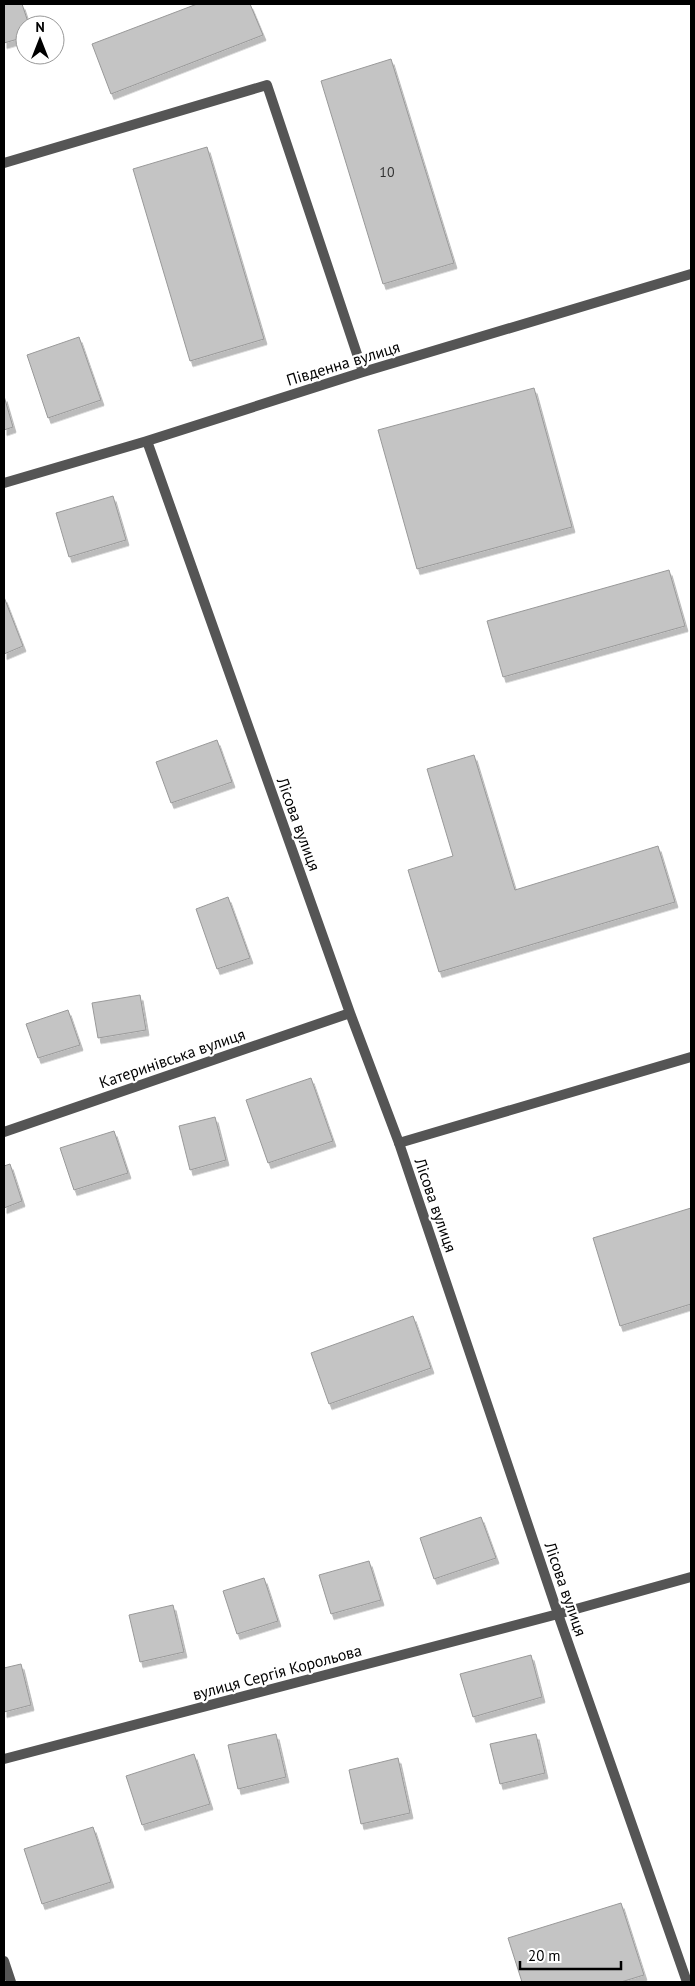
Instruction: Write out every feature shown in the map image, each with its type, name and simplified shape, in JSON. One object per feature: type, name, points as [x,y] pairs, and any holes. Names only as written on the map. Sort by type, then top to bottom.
[{"type":"street","points":[[4,163],[267,85],[363,372]]},
{"type":"street","name":"Південна вулиця","points":[[4,483],[147,441],[363,372],[691,274]]},
{"type":"street","name":"Лісова вулиця","points":[[147,441],[350,1014],[399,1143],[558,1614],[687,1982]]},
{"type":"street","name":"Катеринівська вулиця","points":[[4,1132],[350,1014]]},
{"type":"street","points":[[399,1143],[691,1057]]},
{"type":"street","name":"вулиця Сергія Корольова","points":[[4,1759],[558,1614],[691,1577]]},
{"type":"street","points":[[4,1961],[11,1982]]},
{"type":"building","points":[[4,4],[22,4],[26,15],[15,15],[15,40],[4,43]]},
{"type":"building","points":[[197,4],[250,4],[263,35],[111,94],[92,44]]},
{"type":"building","points":[[391,59],[454,263],[383,284],[321,81]]},
{"type":"building","points":[[207,147],[264,339],[190,361],[133,169]]},
{"type":"building","points":[[79,337],[101,400],[48,418],[27,355]]},
{"type":"building","points":[[534,388],[572,527],[417,569],[378,430]]},
{"type":"building","points":[[4,396],[13,427],[4,430]]},
{"type":"building","points":[[113,496],[126,540],[69,557],[56,513]]},
{"type":"building","points":[[669,570],[685,626],[503,677],[487,621]]},
{"type":"building","points":[[4,597],[23,646],[4,654]]},
{"type":"building","points":[[217,740],[232,782],[171,803],[156,762]]},
{"type":"building","points":[[474,755],[515,890],[658,846],[675,902],[439,972],[408,870],[453,856],[427,769]]},
{"type":"building","points":[[228,897],[250,958],[217,969],[196,909]]},
{"type":"building","points":[[140,995],[146,1030],[98,1038],[92,1003]]},
{"type":"building","points":[[68,1010],[80,1045],[38,1058],[26,1024]]},
{"type":"building","points":[[311,1078],[333,1141],[268,1163],[246,1100]]},
{"type":"building","points":[[215,1117],[226,1160],[190,1170],[179,1126]]},
{"type":"building","points":[[114,1131],[128,1173],[74,1190],[60,1148]]},
{"type":"building","points":[[10,1164],[22,1201],[4,1208],[4,1166]]},
{"type":"building","points":[[691,1208],[691,1304],[620,1326],[593,1238]]},
{"type":"building","points":[[413,1316],[431,1368],[329,1404],[311,1353]]},
{"type":"building","points":[[481,1517],[496,1558],[434,1579],[420,1538]]},
{"type":"building","points":[[369,1561],[381,1600],[331,1614],[319,1575]]},
{"type":"building","points":[[264,1578],[278,1621],[237,1634],[223,1591]]},
{"type":"building","points":[[173,1605],[184,1652],[140,1662],[129,1615]]},
{"type":"building","points":[[531,1655],[542,1697],[473,1717],[460,1674]]},
{"type":"building","points":[[21,1664],[31,1705],[4,1712],[4,1668]]},
{"type":"building","points":[[276,1734],[286,1777],[238,1789],[228,1745]]},
{"type":"building","points":[[536,1734],[545,1773],[500,1784],[490,1744]]},
{"type":"building","points":[[194,1754],[210,1804],[142,1825],[126,1776]]},
{"type":"building","points":[[398,1758],[410,1813],[361,1824],[349,1770]]},
{"type":"building","points":[[93,1827],[111,1882],[42,1904],[24,1849]]},
{"type":"building","points":[[621,1903],[644,1975],[621,1982],[522,1982],[508,1938]]}]
